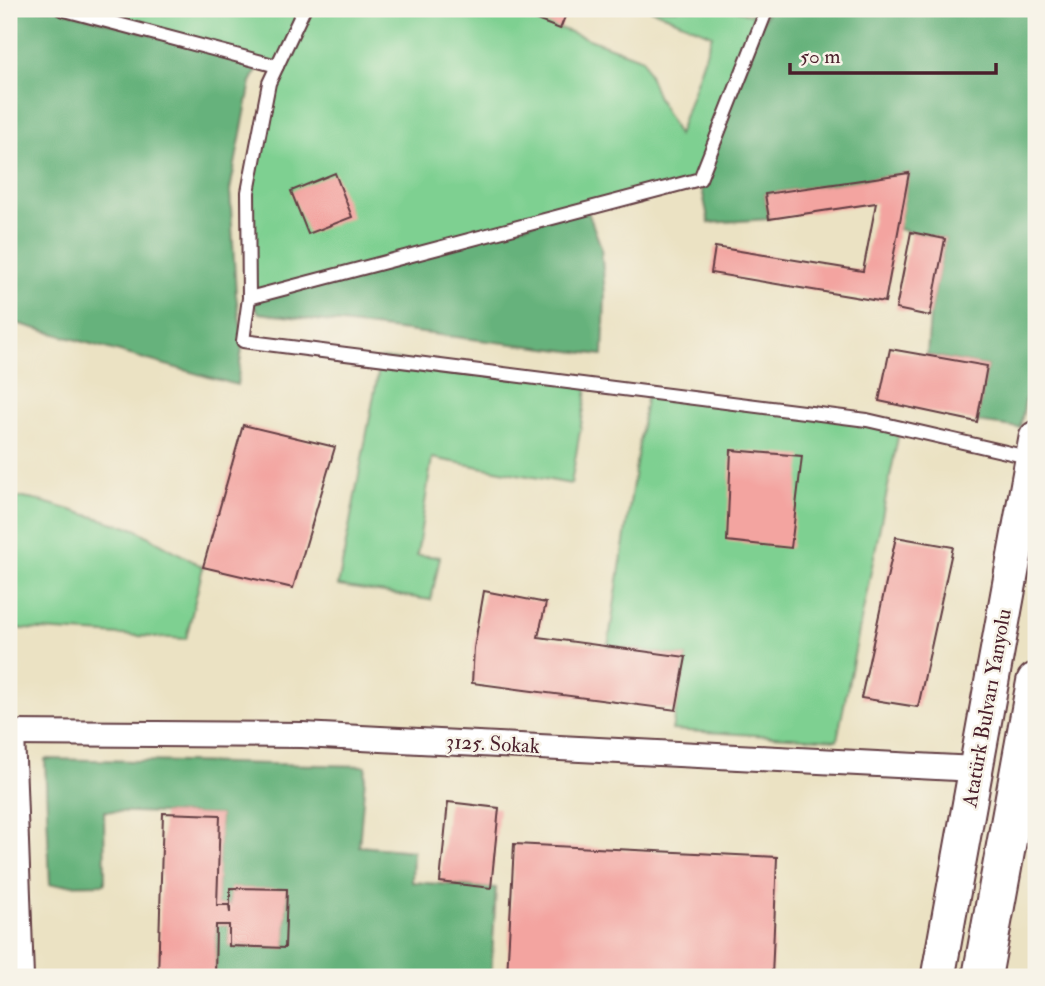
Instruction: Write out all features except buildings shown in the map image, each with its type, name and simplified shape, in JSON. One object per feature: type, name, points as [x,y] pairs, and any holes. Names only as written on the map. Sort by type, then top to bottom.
[{"type":"highway","points":[[982,977],[1036,681]]},
{"type":"main road","name":"Atatürk Bulvarı Yanyolu","points":[[938,977],[1034,448]]},
{"type":"street","name":"3125. Sokak","points":[[10,733],[302,735],[976,769]]},
{"type":"street","points":[[10,733],[21,977]]},
{"type":"lane","points":[[61,9],[277,66]]},
{"type":"lane","points":[[304,9],[269,83],[248,192],[249,298],[243,341],[867,420],[1034,448]]},
{"type":"lane","points":[[249,298],[700,179],[767,9]]},
{"type":"green space","points":[[9,9],[57,9],[260,65],[251,82],[230,190],[236,295],[243,341],[237,385],[9,321]]},
{"type":"green space","points":[[61,9],[508,9],[643,59],[658,98],[678,135],[712,35],[650,9],[735,9],[750,15],[753,9],[767,9],[700,179],[249,298],[248,192],[277,66]]},
{"type":"green space","points":[[768,9],[1036,9],[1036,344],[1020,428],[977,422],[987,366],[927,355],[930,316],[945,239],[898,229],[909,173],[765,194],[769,219],[709,223],[700,179]]},
{"type":"green space","points":[[587,209],[601,247],[605,294],[603,355],[259,313],[249,298]]},
{"type":"green space","points":[[381,358],[588,384],[571,484],[432,458],[417,555],[440,557],[431,600],[338,586]]},
{"type":"green space","points":[[647,392],[900,427],[837,740],[672,730],[686,657],[608,646]]},
{"type":"green space","points":[[17,497],[40,501],[135,529],[203,567],[186,639],[9,628]]},
{"type":"green space","points":[[45,759],[366,766],[359,846],[413,851],[412,882],[496,888],[491,977],[215,977],[216,925],[229,925],[229,946],[285,948],[287,890],[231,888],[229,905],[217,905],[220,815],[104,811],[105,884],[50,885]]}]
